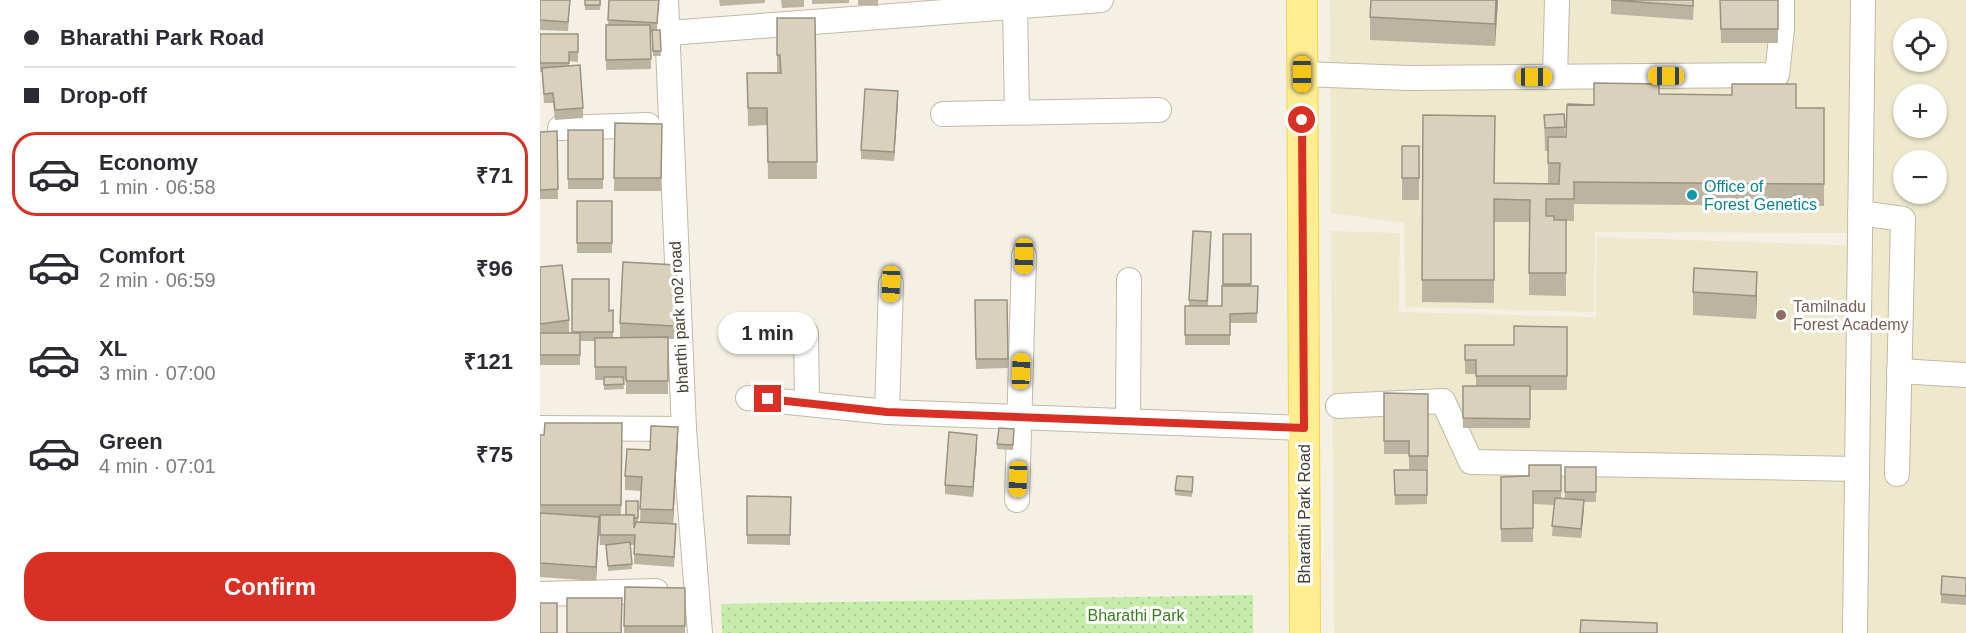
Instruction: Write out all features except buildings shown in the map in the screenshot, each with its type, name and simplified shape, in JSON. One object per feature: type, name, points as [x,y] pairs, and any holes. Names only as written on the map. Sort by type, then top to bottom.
[{"type":"main road","name":"Bharathi Park Road","points":[[1302,0],[1305,633]]},
{"type":"street","name":"bharthi park no2 road","points":[[666,0],[684,429],[700,633]]},
{"type":"street","points":[[669,33],[1020,4],[1101,0]]},
{"type":"street","points":[[1555,77],[1557,0]]},
{"type":"street","points":[[1302,74],[1408,78],[1777,75],[1782,29],[1782,0]]},
{"type":"street","points":[[1855,633],[1863,0]]},
{"type":"street","points":[[1017,111],[1020,4]]},
{"type":"street","points":[[943,114],[1159,110]]},
{"type":"street","points":[[560,128],[672,125]]},
{"type":"street","points":[[1860,213],[1903,219],[1897,474]]},
{"type":"street","points":[[1017,500],[1024,256]]},
{"type":"street","points":[[1128,421],[1129,280]]},
{"type":"street","points":[[887,412],[891,284]]},
{"type":"street","points":[[806,333],[807,403]]},
{"type":"street","points":[[1899,371],[1966,375]]},
{"type":"street","points":[[748,398],[887,412],[1304,428]]},
{"type":"street","points":[[1338,406],[1443,401],[1471,462],[1857,469]]},
{"type":"street","points":[[540,428],[684,429]]},
{"type":"street","points":[[540,594],[697,590]]},
{"type":"shaded area","points":[[1330,0],[1857,0],[1855,233],[1595,232],[1594,312],[1405,307],[1404,223],[1331,213]]},
{"type":"shaded area","name":"Tamilnadu Forest Academy","points":[[1872,0],[1966,0],[1966,633],[1334,633],[1331,231],[1400,233],[1399,312],[1596,317],[1597,237],[1871,246]]},
{"type":"green space","name":"Bharathi Park","points":[[1253,595],[1253,633],[722,633],[721,604]]},
{"type":"place","name":"Office of Forest Genetics","points":[[1692,195]]},
{"type":"place","name":"Tamilnadu Forest Academy","points":[[1781,315]]},
{"type":"route","points":[[768,399],[887,412],[1304,428],[1302,120]]}]
